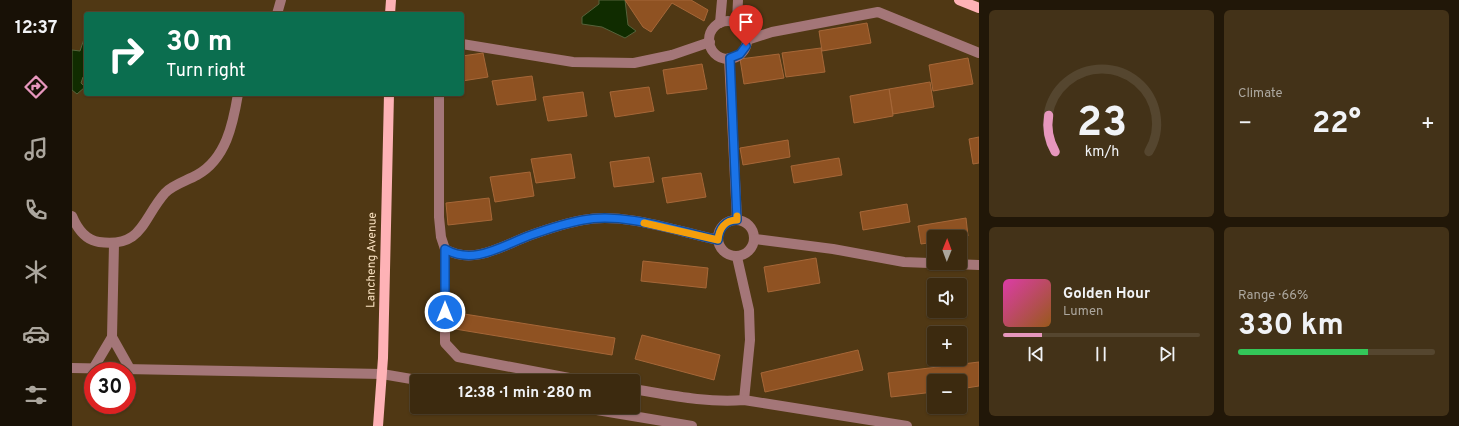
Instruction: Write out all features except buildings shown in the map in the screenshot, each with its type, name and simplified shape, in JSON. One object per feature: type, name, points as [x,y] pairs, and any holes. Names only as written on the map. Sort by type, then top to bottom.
[{"type":"main road","points":[[390,12],[391,0]]},
{"type":"main road","points":[[959,0],[979,8]]},
{"type":"main road","name":"Lancheng Avenue","points":[[378,426],[382,374],[389,96]]},
{"type":"street","points":[[278,12],[281,0]]},
{"type":"street","points":[[720,23],[722,0]]},
{"type":"street","points":[[736,23],[738,0]]},
{"type":"street","points":[[747,40],[772,32],[878,12],[979,53]]},
{"type":"street","points":[[725,21],[736,23],[744,30],[747,40],[746,46],[740,54],[730,58],[719,56],[714,52],[710,42],[712,31],[720,23],[725,21]]},
{"type":"street","points":[[464,44],[573,62],[634,63],[672,55],[710,42]]},
{"type":"street","points":[[730,58],[737,220]]},
{"type":"street","points":[[72,216],[77,228],[93,241],[114,244],[132,237],[147,221],[165,192],[198,175],[216,159],[226,142],[234,117],[238,96]]},
{"type":"street","points":[[439,96],[439,217],[441,237],[445,249],[445,343],[458,358],[546,374]]},
{"type":"street","points":[[445,249],[455,254],[479,255],[565,224],[601,217],[637,221],[718,240]]},
{"type":"street","points":[[730,220],[737,220],[750,225],[755,239],[749,252],[737,257],[723,251],[718,240],[723,225],[730,220]]},
{"type":"street","points":[[755,239],[833,249],[904,262],[979,265]]},
{"type":"street","points":[[97,362],[112,337],[114,244]]},
{"type":"street","points":[[737,257],[749,310],[750,340],[744,400]]},
{"type":"street","points":[[112,337],[126,362]]},
{"type":"street","points":[[72,368],[84,368]]},
{"type":"street","points":[[136,369],[382,374],[410,379]]},
{"type":"street","points":[[640,390],[687,398],[725,402],[744,400],[907,426]]},
{"type":"street","points":[[621,414],[692,426]]},
{"type":"shaded area","points":[[599,0],[625,0],[628,25],[636,31],[625,38],[602,27],[582,24],[582,17],[599,4]]},
{"type":"shaded area","points":[[84,39],[84,77],[81,83],[84,88],[77,94],[72,90],[72,50],[80,51]]},
{"type":"slow traffic","points":[[644,223],[718,240],[717,238],[723,225],[730,220],[737,220],[737,216]]},
{"type":"route","points":[[445,312],[445,249],[455,254],[479,255],[503,248],[530,235],[565,224],[601,217],[612,217],[637,221],[718,240],[717,238],[723,225],[730,220],[737,220],[730,58],[740,54],[746,46]]}]
